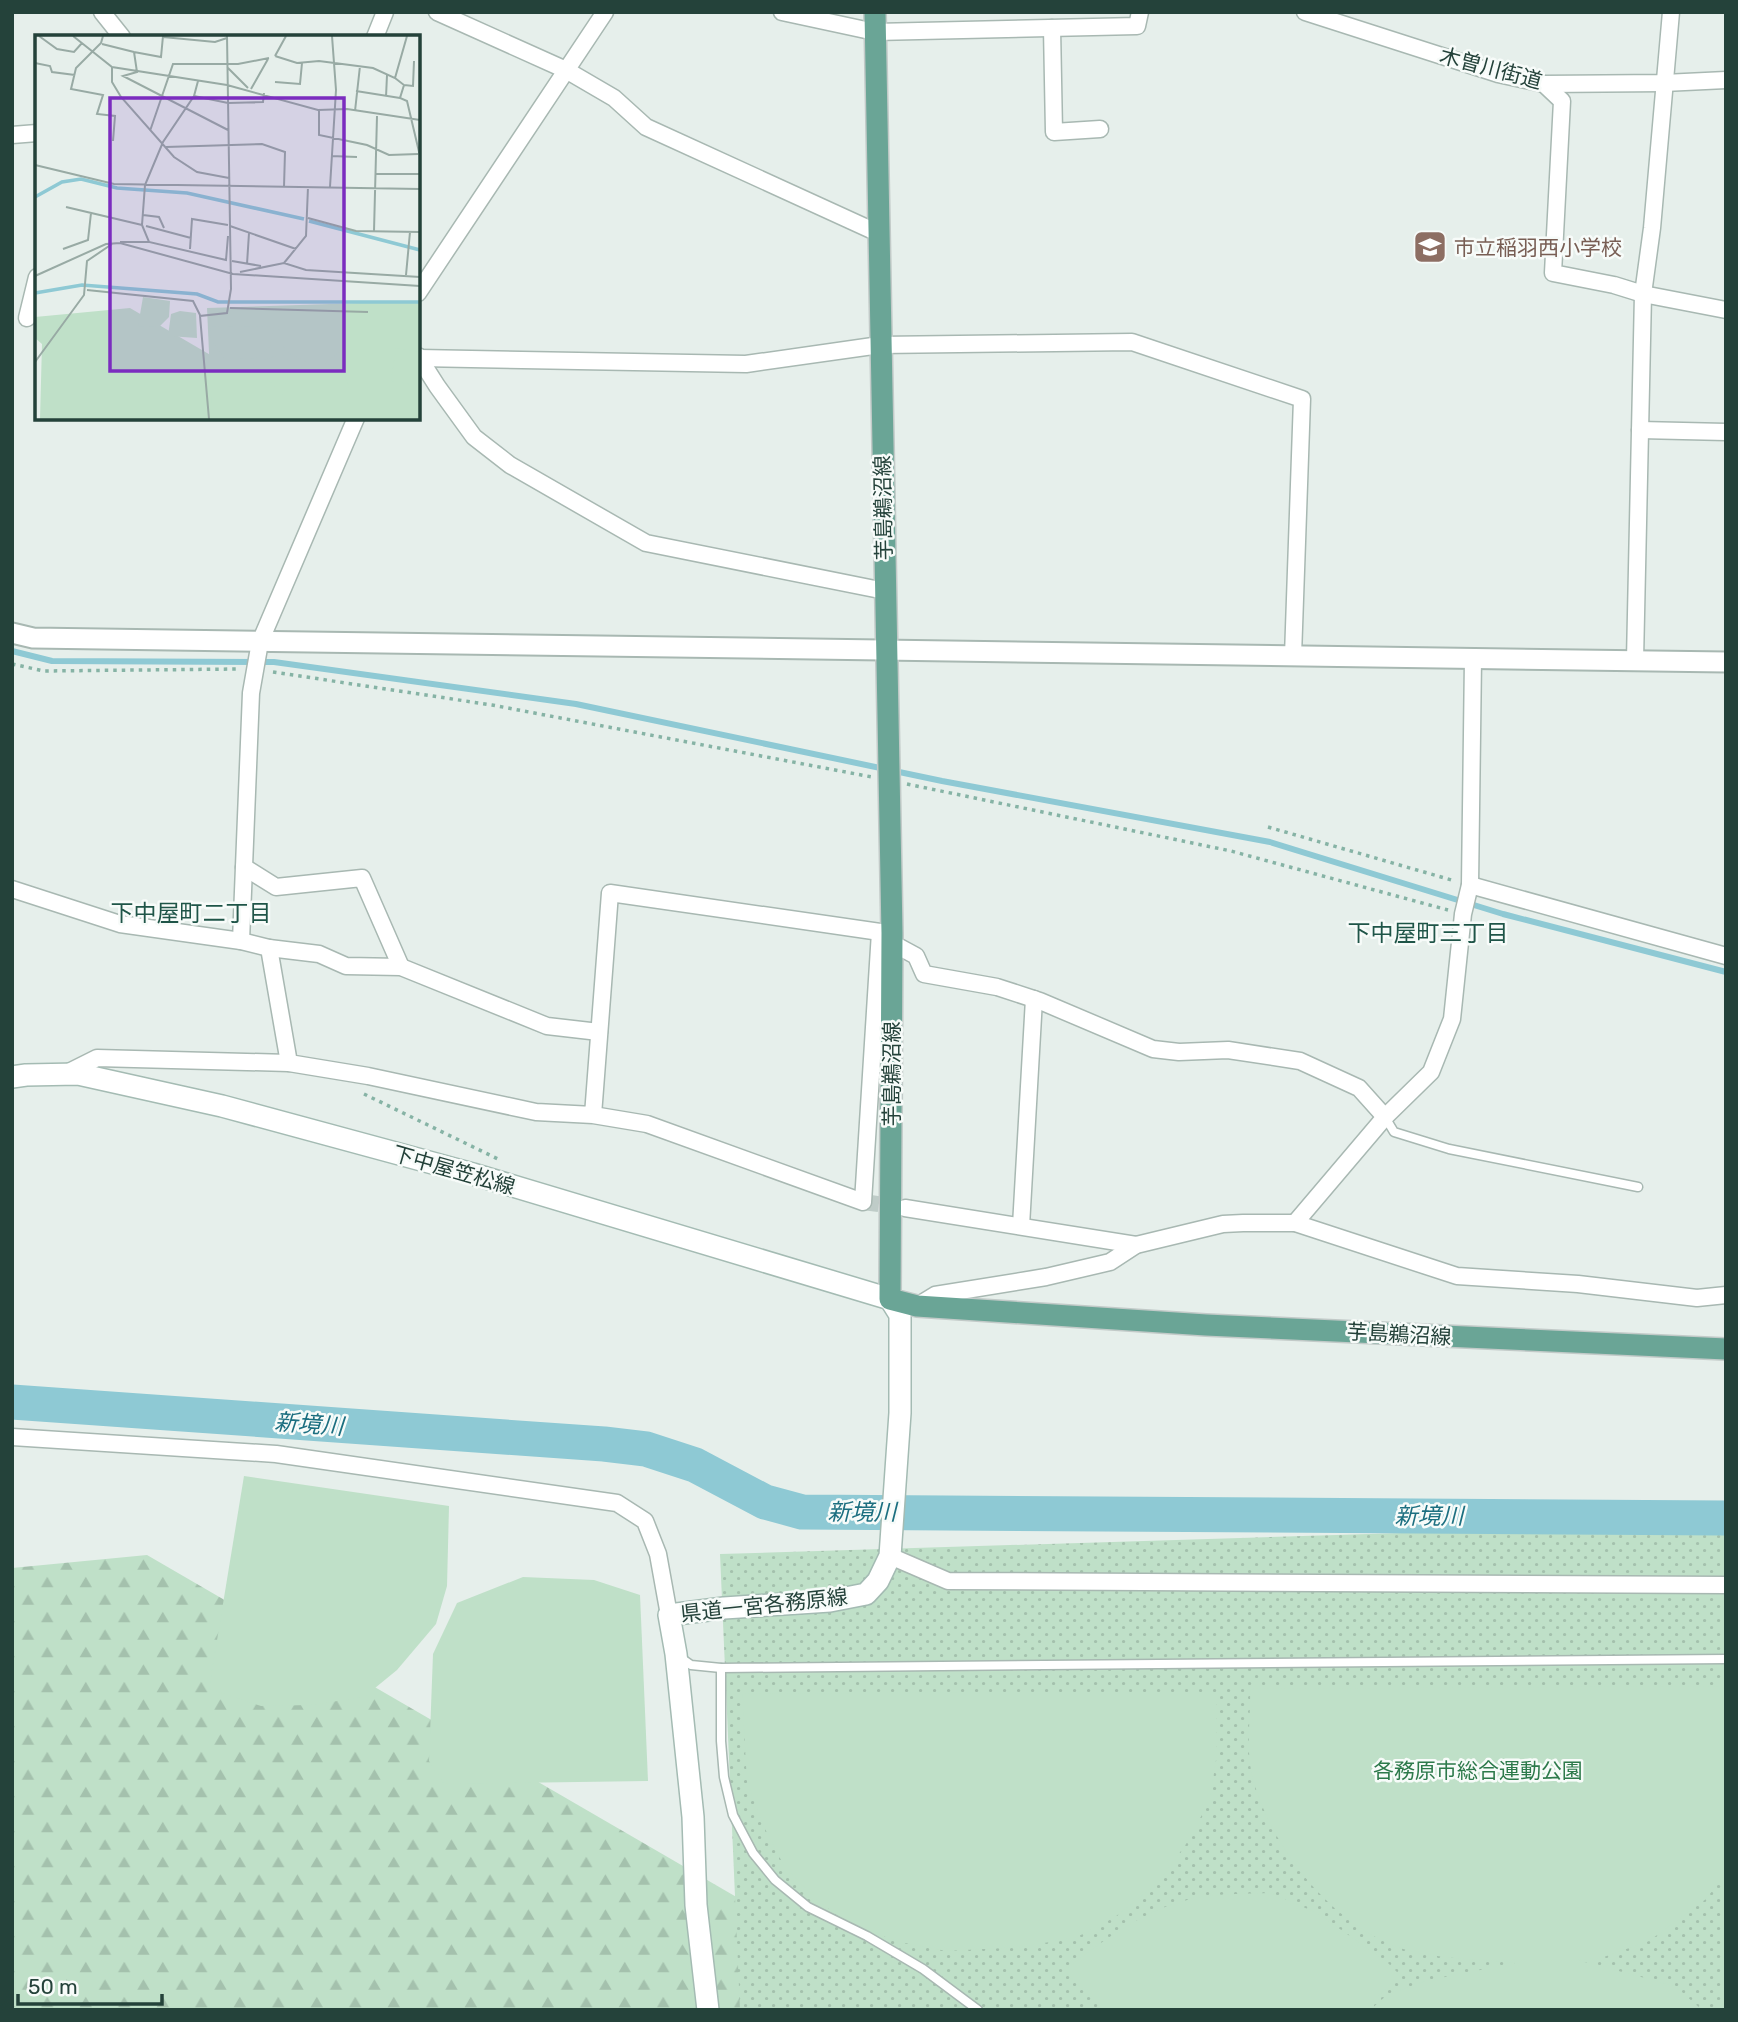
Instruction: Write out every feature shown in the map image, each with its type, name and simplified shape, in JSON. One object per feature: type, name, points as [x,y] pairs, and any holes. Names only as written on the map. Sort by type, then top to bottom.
[{"type":"main road","name":"芋島鵜沼線","points":[[875,22],[889,770],[890,1299],[917,1306],[1232,1326],[1726,1349]]},
{"type":"main road","name":"下中屋笠松線","points":[[17,1078],[78,1074],[222,1106],[460,1171],[890,1299]]},
{"type":"main road","name":"県道一宮各務原線","points":[[708,2010],[696,1905],[693,1817],[676,1654],[669,1615],[724,1608],[830,1601],[866,1594],[878,1581],[890,1556],[900,1413],[900,1315],[890,1299]]},
{"type":"street","points":[[102,12],[120,35]]},
{"type":"street","points":[[376,35],[385,12]]},
{"type":"street","points":[[436,12],[566,70],[614,98],[646,127],[878,233]]},
{"type":"street","points":[[420,290],[605,12]]},
{"type":"street","points":[[782,12],[875,22],[1052,28],[1137,26],[1139,12]]},
{"type":"street","name":"木曽川街道","points":[[1305,12],[1498,74],[1544,84],[1726,80]]},
{"type":"street","points":[[1635,660],[1643,294],[1652,228],[1671,12]]},
{"type":"street","points":[[1052,28],[1054,132],[1100,129]]},
{"type":"street","points":[[1544,84],[1562,101],[1553,273],[1726,310]]},
{"type":"street","points":[[12,135],[35,133]]},
{"type":"street","points":[[27,318],[35,285]]},
{"type":"street","points":[[420,357],[746,364],[880,345],[1132,342],[1302,399],[1293,656]]},
{"type":"street","points":[[420,359],[474,437],[510,465],[646,543],[885,591]]},
{"type":"street","points":[[241,942],[251,693],[260,642],[355,420]]},
{"type":"street","points":[[1640,430],[1726,432]]},
{"type":"street","points":[[12,633],[33,638],[260,642],[1726,662]]},
{"type":"street","points":[[1295,1223],[1385,1117],[1431,1072],[1452,1019],[1467,900],[1473,659]]},
{"type":"street","points":[[244,867],[276,887],[362,878],[401,967]]},
{"type":"street","points":[[12,888],[120,924],[319,954],[346,966],[401,967],[547,1026],[599,1032]]},
{"type":"street","points":[[593,1115],[610,893],[888,936],[916,956],[924,974],[997,987],[1034,999],[1153,1049],[1179,1052],[1228,1051],[1300,1061],[1359,1088],[1385,1117]]},
{"type":"street","points":[[1467,900],[1726,956]]},
{"type":"street","points":[[65,1074],[97,1058],[289,1062],[536,1112],[593,1115],[647,1124],[863,1202],[888,936]]},
{"type":"street","points":[[269,948],[289,1062]]},
{"type":"street","points":[[1021,1226],[1034,999]]},
{"type":"street","points":[[905,1208],[1136,1245]]},
{"type":"street","points":[[917,1306],[935,1296],[1046,1277],[1110,1262],[1136,1245],[1223,1224],[1295,1223],[1457,1276],[1578,1284],[1697,1298],[1726,1295]]},
{"type":"street","points":[[12,1437],[276,1454],[617,1503],[645,1521],[658,1554],[669,1615]]},
{"type":"street","points":[[890,1556],[948,1581],[1726,1585]]},
{"type":"lane","points":[[1385,1117],[1394,1132],[1449,1149],[1638,1187]]},
{"type":"lane","points":[[676,1654],[691,1665],[721,1668],[1726,1659]]},
{"type":"lane","points":[[721,1668],[724,1777],[733,1815],[753,1853],[775,1880],[808,1907],[867,1936],[923,1969],[978,2010]]},
{"type":"path","points":[[12,664],[44,671],[255,669],[492,705],[889,770],[1231,851],[1467,900]]},
{"type":"path","points":[[1268,827],[1467,900]]},
{"type":"path","points":[[353,1089],[509,1164]]},
{"type":"green space","points":[[244,1476],[449,1506],[447,1586],[436,1624],[397,1670],[364,1697],[311,1705],[261,1706],[209,1689]]},
{"type":"green space","name":"各務原市総合運動公園","points":[[1726,1523],[1726,2010],[740,2010],[720,1554]]},
{"type":"green space","points":[[147,1555],[928,2010],[12,2010],[12,1568]]},
{"type":"green space","points":[[523,1577],[594,1580],[640,1595],[648,1781],[444,1784],[429,1761],[433,1654],[457,1603]]},
{"type":"green space","points":[[1726,1686],[1726,1873],[1706,1899],[1649,1941],[1601,1958],[1577,1960],[1675,1986],[1702,2010],[1370,2010],[1387,1995],[1425,1981],[1515,1963],[1414,1952],[1386,1942],[1360,1927],[1312,1886],[1293,1861],[1262,1806],[1253,1779],[1249,1746],[1250,1689]]},
{"type":"green space","points":[[1216,1692],[1216,1760],[1210,1800],[1186,1844],[1158,1883],[1115,1917],[1077,1937],[1022,1947],[946,1951],[900,1942],[848,1924],[816,1899],[784,1866],[763,1825],[747,1782],[742,1694]]},
{"type":"green space","points":[[1271,1893],[1317,1913],[1387,1962],[1400,1975],[1364,2010],[1103,2010],[1065,1971],[1124,1928],[1157,1910],[1191,1899],[1211,1896]]},
{"type":"waterway","points":[[12,651],[52,661],[274,662],[576,704],[942,781],[1270,842],[1503,914],[1726,972]]},
{"type":"waterway","name":"新境川","points":[[12,1402],[646,1449],[695,1465],[765,1502],[802,1512],[1726,1518]]},
{"type":"tunnel","points":[[863,1202],[900,1207]]},
{"type":"place","name":"市立稲羽西小学校","points":[[1430,247]]},
{"type":"district","name":"下中屋町二丁目","points":[[191,913]]},
{"type":"district","name":"下中屋町三丁目","points":[[1428,933]]}]
